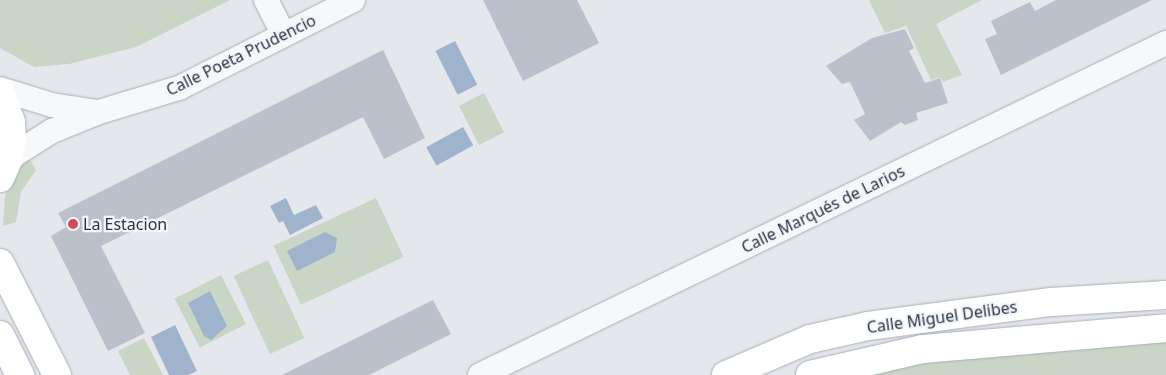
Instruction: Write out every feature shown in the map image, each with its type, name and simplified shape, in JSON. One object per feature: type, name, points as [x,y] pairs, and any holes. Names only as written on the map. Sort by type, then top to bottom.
[{"type":"main road","points":[[0,90],[11,122],[5,168]]},
{"type":"main road","points":[[0,263],[57,375]]},
{"type":"main road","name":"Calle Miguel Delibes","points":[[726,375],[810,339],[868,326],[1051,302],[1166,296]]},
{"type":"main road","name":"Calle Miguel Delibes","points":[[810,375],[923,349],[1166,328]]},
{"type":"main road","points":[[0,335],[20,375]]},
{"type":"street","points":[[266,0],[283,34]]},
{"type":"street","name":"Calle Poeta Prudencio","points":[[5,168],[52,131],[99,112],[179,88],[352,0]]},
{"type":"street","name":"Calle Marqués de Larios","points":[[480,375],[1166,43]]},
{"type":"street","name":"Calle Poeta Prudencio","points":[[0,90],[52,105],[99,112]]},
{"type":"green space","points":[[0,0],[230,0],[136,47],[69,64],[34,67],[0,48]]},
{"type":"green space","points":[[869,0],[982,0],[936,24],[962,75],[943,82],[940,77],[931,80],[906,26],[885,33]]},
{"type":"green space","points":[[484,93],[504,132],[479,145],[459,106]]},
{"type":"green space","points":[[29,158],[36,170],[21,192],[16,222],[3,226],[5,196],[18,169]]},
{"type":"green space","points":[[376,198],[403,257],[301,305],[274,246]]},
{"type":"green space","points":[[268,260],[304,338],[270,354],[234,276]]},
{"type":"green space","points":[[221,275],[246,324],[200,348],[175,299]]},
{"type":"green space","points":[[1166,328],[1166,375],[810,375]]},
{"type":"green space","points":[[144,338],[163,375],[130,375],[118,351]]},
{"type":"water","points":[[455,41],[477,85],[458,95],[435,51]]},
{"type":"water","points":[[463,127],[473,145],[436,166],[426,147]]},
{"type":"water","points":[[286,198],[294,215],[316,205],[323,218],[290,235],[283,221],[279,223],[270,206]]},
{"type":"water","points":[[325,232],[337,238],[335,252],[297,271],[287,251]]},
{"type":"water","points":[[210,291],[227,326],[211,340],[204,336],[188,303]]},
{"type":"water","points":[[175,325],[197,371],[188,375],[169,375],[151,337]]},
{"type":"building","points":[[483,0],[577,0],[599,43],[523,81]]},
{"type":"building","points":[[1056,0],[1152,0],[1001,75],[985,39],[997,34],[991,21],[1030,2],[1035,11]]},
{"type":"building","points":[[905,29],[914,48],[909,51],[925,83],[940,78],[948,103],[916,113],[918,120],[905,125],[901,122],[870,141],[854,120],[865,114],[850,82],[842,84],[826,66],[872,38]]},
{"type":"building","points":[[383,50],[425,138],[384,159],[363,117],[101,246],[145,333],[108,351],[51,236],[66,227],[58,213]]},
{"type":"building","points":[[433,300],[451,334],[369,375],[282,375]]},
{"type":"place","name":"La Estacion","points":[[73,224]]}]
